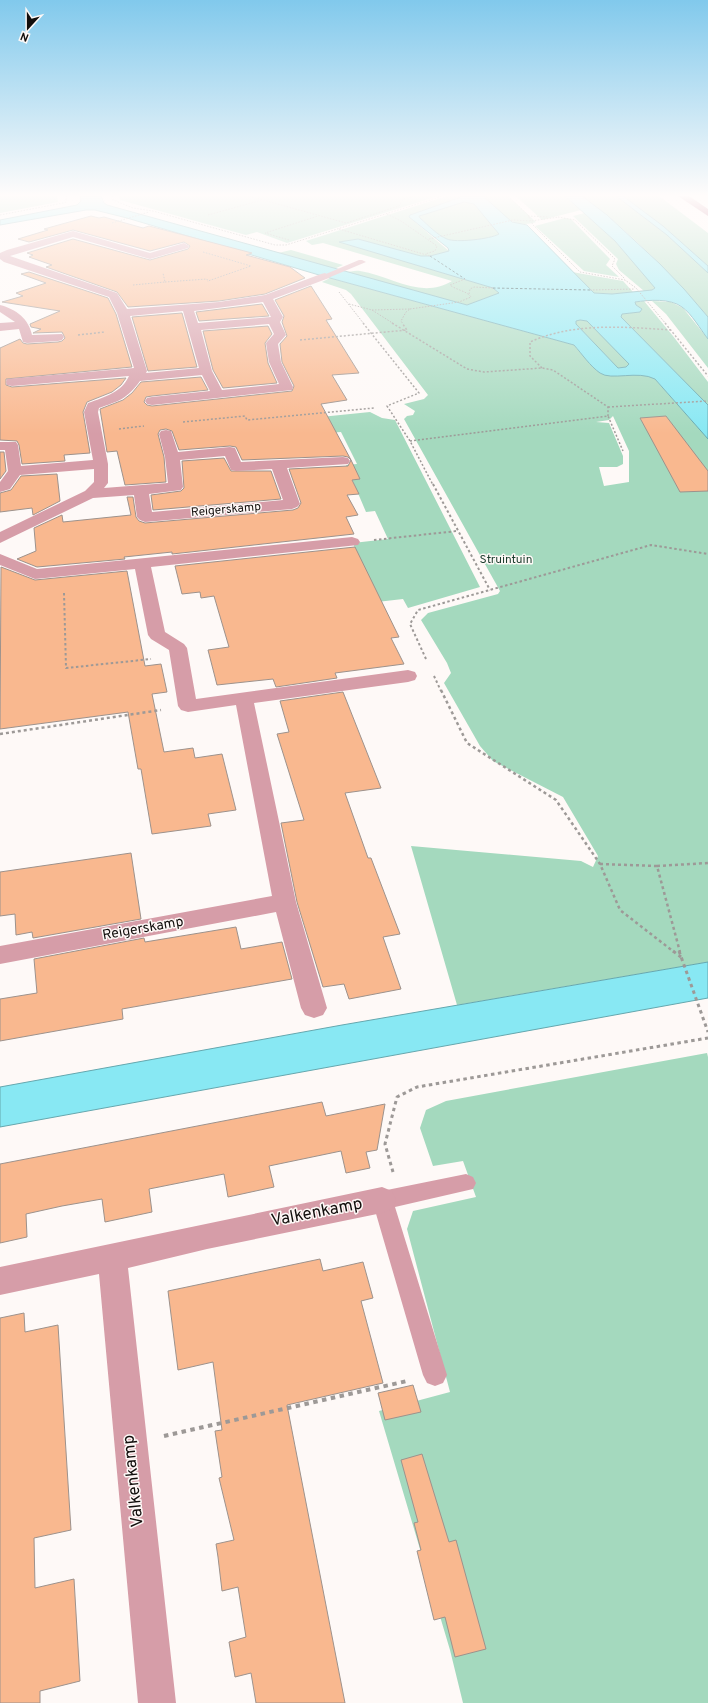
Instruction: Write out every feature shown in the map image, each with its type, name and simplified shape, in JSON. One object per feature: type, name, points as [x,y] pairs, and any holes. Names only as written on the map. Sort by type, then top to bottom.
[{"type":"street","points":[[56,275],[113,295],[123,313],[138,374],[132,385],[126,391],[114,398],[93,406]]},
{"type":"street","points":[[123,313],[219,305],[267,298],[325,276]]},
{"type":"street","points":[[152,401],[287,387],[275,362],[272,343],[280,335],[274,322],[277,317],[267,298]]},
{"type":"street","points":[[0,308],[18,316],[24,325],[27,339],[58,337]]},
{"type":"street","points":[[187,308],[194,327],[206,371],[218,394]]},
{"type":"street","points":[[194,327],[275,320]]},
{"type":"street","points":[[0,327],[24,325]]},
{"type":"street","points":[[12,382],[206,371]]},
{"type":"street","points":[[93,406],[128,403]]},
{"type":"street","points":[[0,538],[90,494],[101,483],[101,464],[91,412],[93,406]]},
{"type":"street","points":[[90,494],[176,487],[172,456],[166,434]]},
{"type":"street","points":[[0,446],[12,445],[15,471],[5,486],[0,488]]},
{"type":"street","points":[[172,456],[230,451],[236,466],[278,465],[343,460]]},
{"type":"street","points":[[15,471],[101,464]]},
{"type":"street","name":"Reigerskamp","points":[[141,490],[145,517],[292,504],[278,465]]},
{"type":"street","points":[[0,559],[35,574],[352,542]]},
{"type":"street","points":[[142,563],[158,635],[178,648],[188,706],[244,700],[408,676]]},
{"type":"street","points":[[244,700],[285,902],[314,1008]]},
{"type":"street","name":"Reigerskamp","points":[[0,955],[285,902]]},
{"type":"street","name":"Valkenkamp","points":[[0,1281],[391,1198]]},
{"type":"street","name":"Valkenkamp","points":[[112,1258],[156,1703]]},
{"type":"lane","points":[[435,1375],[391,1198],[466,1183]]},
{"type":"path","points":[[106,292],[128,285],[165,282],[163,275]]},
{"type":"path","points":[[208,281],[224,275]]},
{"type":"path","points":[[600,275],[626,280]]},
{"type":"path","points":[[621,275],[649,302],[708,376]]},
{"type":"path","points":[[465,279],[450,285],[469,294]]},
{"type":"path","points":[[311,282],[325,285],[340,293],[419,393],[387,406],[410,441],[490,590]]},
{"type":"path","points":[[348,304],[372,310],[410,309],[459,302],[470,297],[470,289],[474,286],[494,288]]},
{"type":"path","points":[[590,290],[636,289]]},
{"type":"path","points":[[407,330],[401,321],[406,312],[410,309]]},
{"type":"path","points":[[372,310],[407,330],[467,369],[484,372],[542,368],[553,370],[608,407],[708,401]]},
{"type":"path","points":[[542,368],[530,356],[530,342],[538,337],[588,328],[672,330]]},
{"type":"path","points":[[58,337],[127,330]]},
{"type":"path","points":[[272,343],[407,330]]},
{"type":"path","points":[[608,407],[608,416],[623,451]]},
{"type":"path","points":[[178,423],[246,416],[247,420],[374,408]]},
{"type":"path","points":[[410,441],[608,416]]},
{"type":"path","points":[[95,431],[148,426]]},
{"type":"path","points":[[352,542],[457,531]]},
{"type":"path","points":[[428,663],[410,624],[418,610],[652,545],[708,554]]},
{"type":"path","points":[[63,571],[66,668],[179,657]]},
{"type":"path","points":[[430,670],[466,743],[556,800],[600,864],[620,910],[681,957]]},
{"type":"path","points":[[0,734],[188,706]]},
{"type":"path","points":[[600,864],[657,866],[708,863]]},
{"type":"path","points":[[657,866],[681,957],[708,1032]]},
{"type":"path","points":[[391,1198],[385,1144],[397,1097],[417,1087],[708,1038]]},
{"type":"path","points":[[130,1444],[435,1375]]},
{"type":"green space","points":[[358,275],[377,275],[418,288],[440,286],[452,281],[433,275],[451,275],[493,288],[499,293],[467,305]]},
{"type":"green space","points":[[576,275],[592,275],[623,281],[633,292],[612,294],[594,293]]},
{"type":"green space","points":[[626,275],[646,275],[656,287],[652,290],[644,291]]},
{"type":"green space","points":[[670,275],[708,275],[708,317]]},
{"type":"green space","name":"Struintuin","points":[[330,278],[574,345],[601,374],[649,375],[655,379],[708,439],[708,962],[457,1005],[411,846],[581,861],[593,867],[598,856],[563,797],[493,761],[480,746],[444,683],[451,673],[447,663],[421,620],[428,613],[498,594],[500,591],[404,419],[407,416],[413,415],[415,411],[404,404],[424,399],[428,395],[351,294],[346,290],[322,282]],"holes":[[[613,416],[629,451],[629,482],[604,486],[599,467],[617,467],[623,464],[623,456],[609,423],[596,422],[609,420]]]},
{"type":"green space","points":[[644,301],[708,382],[708,405],[621,317],[622,314],[640,312],[642,309],[636,305],[635,302]]},
{"type":"green space","points":[[652,301],[671,302],[683,308],[708,339],[708,368],[666,314]]},
{"type":"green space","points":[[576,321],[587,321],[630,364],[626,367],[618,368],[576,324]]},
{"type":"green space","points":[[370,412],[382,418],[395,420],[480,587],[408,608],[403,599],[377,602],[353,543],[388,539],[375,511],[366,512],[346,465],[357,464],[341,432],[246,439],[252,424]]},
{"type":"green space","points":[[707,1053],[708,1703],[463,1703],[450,1650],[379,1411],[450,1392],[407,1229],[413,1211],[476,1197],[463,1161],[433,1166],[420,1128],[426,1110],[446,1101]]},
{"type":"water","points":[[321,275],[361,275],[467,305],[499,293],[493,288],[451,275],[577,275],[594,293],[612,294],[652,290],[655,288],[644,275],[671,275],[708,317],[708,339],[686,310],[672,302],[653,300],[635,302],[636,305],[642,309],[640,312],[622,314],[621,317],[708,405],[708,439],[655,379],[641,375],[611,376],[600,373],[586,360],[574,345]],"holes":[[[576,321],[587,321],[629,364],[626,367],[618,368],[576,324]]]},
{"type":"water","points":[[708,962],[708,998],[0,1127],[0,1087],[342,1025]]},
{"type":"building","points":[[25,275],[40,275],[108,298],[116,314],[132,367],[6,379],[6,385],[12,387],[126,378],[121,385],[112,392],[87,402],[83,412],[90,453],[64,455],[65,461],[22,464],[17,441],[0,440],[0,348],[20,339],[23,343],[27,344],[58,342],[65,338],[62,332],[33,333],[41,329],[31,327],[30,324],[60,311],[2,302],[23,296],[16,293],[46,283]]},
{"type":"building","points":[[70,275],[302,275],[305,278],[265,294],[219,301],[128,307],[117,292]]},
{"type":"building","points":[[311,286],[332,319],[326,320],[359,373],[332,375],[347,400],[321,404],[351,460],[348,457],[343,456],[242,460],[236,447],[230,446],[179,450],[172,431],[166,429],[160,430],[158,434],[164,457],[166,482],[125,485],[117,451],[107,452],[100,409],[123,400],[132,393],[141,382],[201,377],[208,390],[146,397],[144,402],[147,405],[152,406],[292,391],[294,386],[282,362],[280,344],[287,336],[282,322],[284,316],[275,300]]},
{"type":"building","points":[[262,304],[269,316],[199,321],[196,312]]},
{"type":"building","points":[[182,313],[197,367],[148,371],[132,317]]},
{"type":"building","points":[[268,326],[272,334],[265,343],[268,363],[277,383],[223,388],[213,370],[203,331]]},
{"type":"building","points":[[666,416],[708,471],[708,491],[680,492],[640,418]]},
{"type":"building","points":[[0,452],[4,452],[6,471],[0,479]]},
{"type":"building","points":[[224,458],[231,471],[271,471],[281,499],[153,510],[151,495],[181,491],[184,488],[182,461]]},
{"type":"building","points":[[351,460],[360,479],[352,480],[359,494],[347,495],[358,515],[346,517],[354,534],[37,567],[17,559],[36,551],[34,528],[62,515],[63,522],[131,515],[127,497],[133,497],[136,517],[139,521],[145,523],[293,510],[298,508],[301,503],[289,469],[348,466]]},
{"type":"building","points":[[57,474],[60,501],[33,515],[32,508],[0,512],[0,493],[11,490],[21,476]]},
{"type":"building","points":[[355,547],[399,637],[391,638],[404,664],[335,673],[337,678],[276,687],[273,679],[217,685],[208,650],[229,647],[214,596],[201,598],[200,592],[182,594],[175,566]]},
{"type":"building","points":[[1,567],[35,580],[127,571],[145,666],[161,664],[167,692],[152,694],[164,752],[193,748],[195,758],[222,754],[236,810],[208,814],[211,826],[152,834],[141,769],[138,769],[128,712],[0,729]]},
{"type":"building","points":[[343,692],[381,788],[345,793],[368,858],[371,858],[400,934],[383,937],[401,989],[349,999],[344,984],[323,987],[297,902],[281,823],[304,820],[277,734],[289,732],[280,701]]},
{"type":"building","points":[[131,853],[141,919],[33,938],[32,932],[16,935],[15,914],[0,916],[0,872]]},
{"type":"building","points":[[236,927],[241,949],[282,942],[292,979],[122,1009],[123,1019],[0,1041],[0,999],[37,993],[34,959],[144,938],[145,942]]},
{"type":"building","points":[[322,1102],[326,1116],[385,1104],[377,1150],[366,1152],[370,1168],[346,1173],[341,1151],[269,1166],[274,1187],[228,1197],[224,1174],[149,1189],[152,1212],[105,1222],[102,1199],[62,1206],[26,1214],[27,1237],[0,1243],[0,1164]]},
{"type":"building","points":[[320,1259],[323,1271],[363,1262],[373,1298],[361,1301],[383,1383],[287,1405],[345,1703],[256,1703],[251,1673],[235,1677],[229,1642],[246,1637],[238,1587],[222,1591],[216,1544],[234,1540],[219,1478],[222,1477],[215,1431],[222,1430],[213,1362],[178,1370],[168,1291]]},
{"type":"building","points":[[24,1313],[25,1332],[58,1325],[71,1530],[34,1538],[35,1588],[74,1579],[80,1681],[40,1691],[40,1703],[0,1703],[0,1318]]},
{"type":"building","points":[[413,1385],[421,1412],[385,1420],[378,1393]]},
{"type":"building","points":[[422,1454],[449,1542],[456,1540],[486,1649],[455,1657],[445,1617],[434,1620],[417,1551],[421,1550],[414,1523],[418,1522],[401,1460]]},
{"type":"ferry route","points":[[460,275],[465,279]]},
{"type":"ferry route","points":[[493,288],[590,290]]}]
